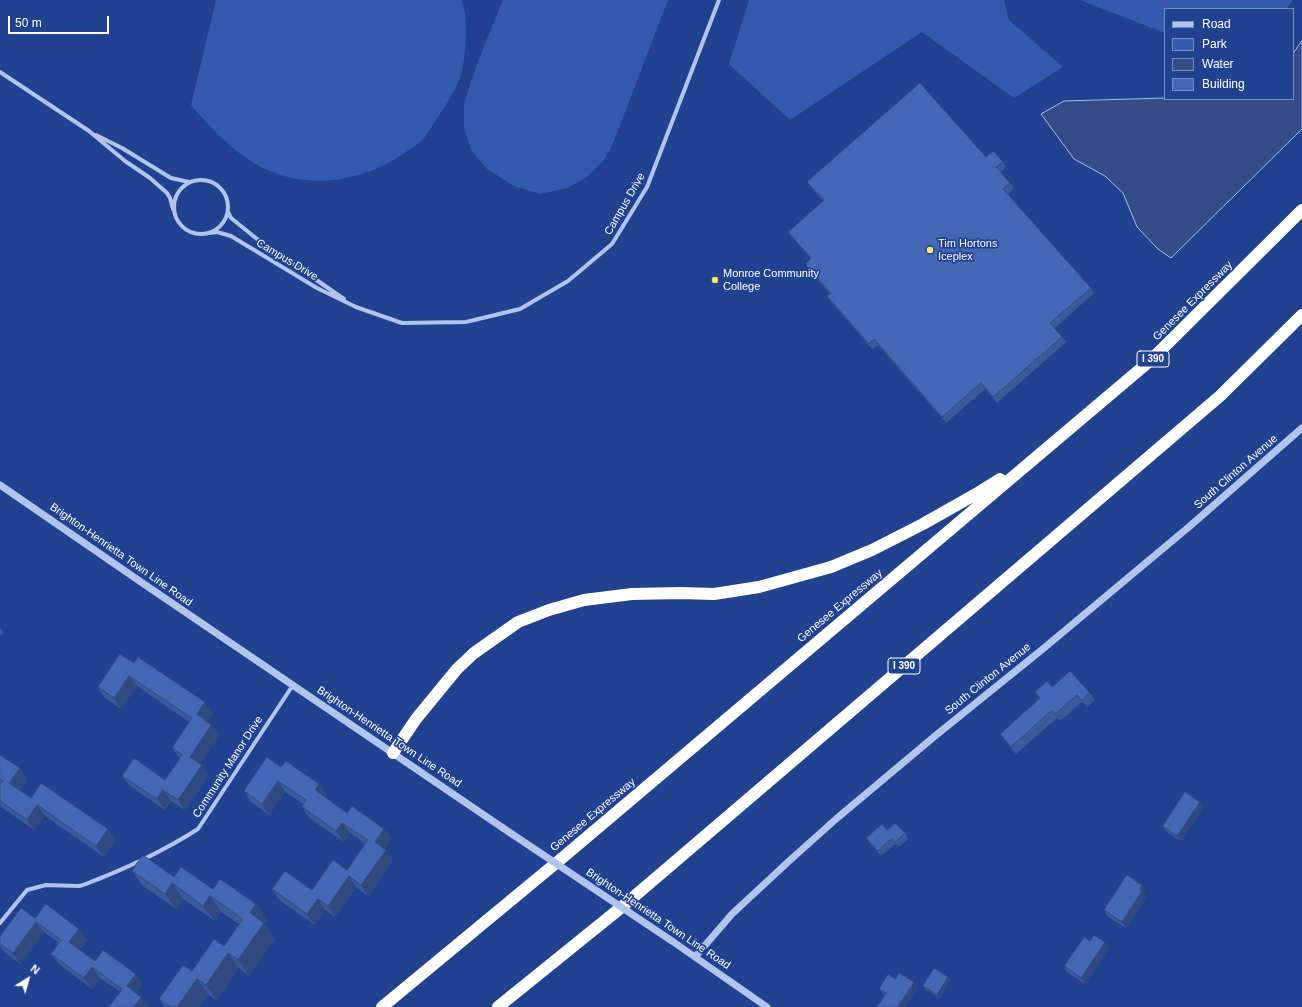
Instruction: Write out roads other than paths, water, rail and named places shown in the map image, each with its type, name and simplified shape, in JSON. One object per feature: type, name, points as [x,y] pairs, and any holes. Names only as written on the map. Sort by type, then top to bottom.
[{"type":"highway","name":"Genesee Expressway","points":[[382,1007],[567,854],[1151,360],[1302,210]]},
{"type":"highway","name":"I 390","points":[[498,1007],[623,906],[1220,396],[1302,315]]},
{"type":"highway","points":[[393,753],[416,719],[457,669],[474,653],[518,622],[549,610],[584,600],[632,594],[714,594],[759,587],[831,567],[872,550],[923,524],[976,494],[1040,453]]},
{"type":"street","name":"Campus Drive","points":[[209,233],[217,232],[232,236],[317,288],[356,307],[402,323],[466,322],[520,309],[568,281],[612,244],[648,187],[719,0]]},
{"type":"street","points":[[0,72],[89,131],[125,161],[161,187],[170,198],[175,217],[180,225],[187,230],[195,234],[204,234],[220,227],[228,212],[228,203],[225,194],[219,187],[202,179],[185,184],[178,191],[174,199],[173,209]]},
{"type":"street","points":[[89,131],[122,148],[171,178],[190,182]]},
{"type":"street","name":"Campus Drive","points":[[228,212],[231,218],[257,239],[356,307]]},
{"type":"street","name":"South Clinton Avenue","points":[[695,957],[732,914],[788,862],[934,736],[1050,643],[1190,526],[1302,428]]},
{"type":"street","name":"Brighton-Henrietta Town Line Road","points":[[0,485],[767,1007]]},
{"type":"street","name":"Community Manor Drive","points":[[0,923],[27,890],[46,885],[79,886],[110,875],[167,848],[198,829],[293,685]]},
{"type":"water","points":[[1302,41],[1302,129],[1171,258],[1158,249],[1137,227],[1123,193],[1105,176],[1074,159],[1041,114],[1064,101],[1164,98],[1164,100],[1294,100],[1294,53]]},
{"type":"place","name":"Tim Hortons Iceplex","points":[[930,250]]},
{"type":"place","name":"Monroe Community College","points":[[715,280]]}]
